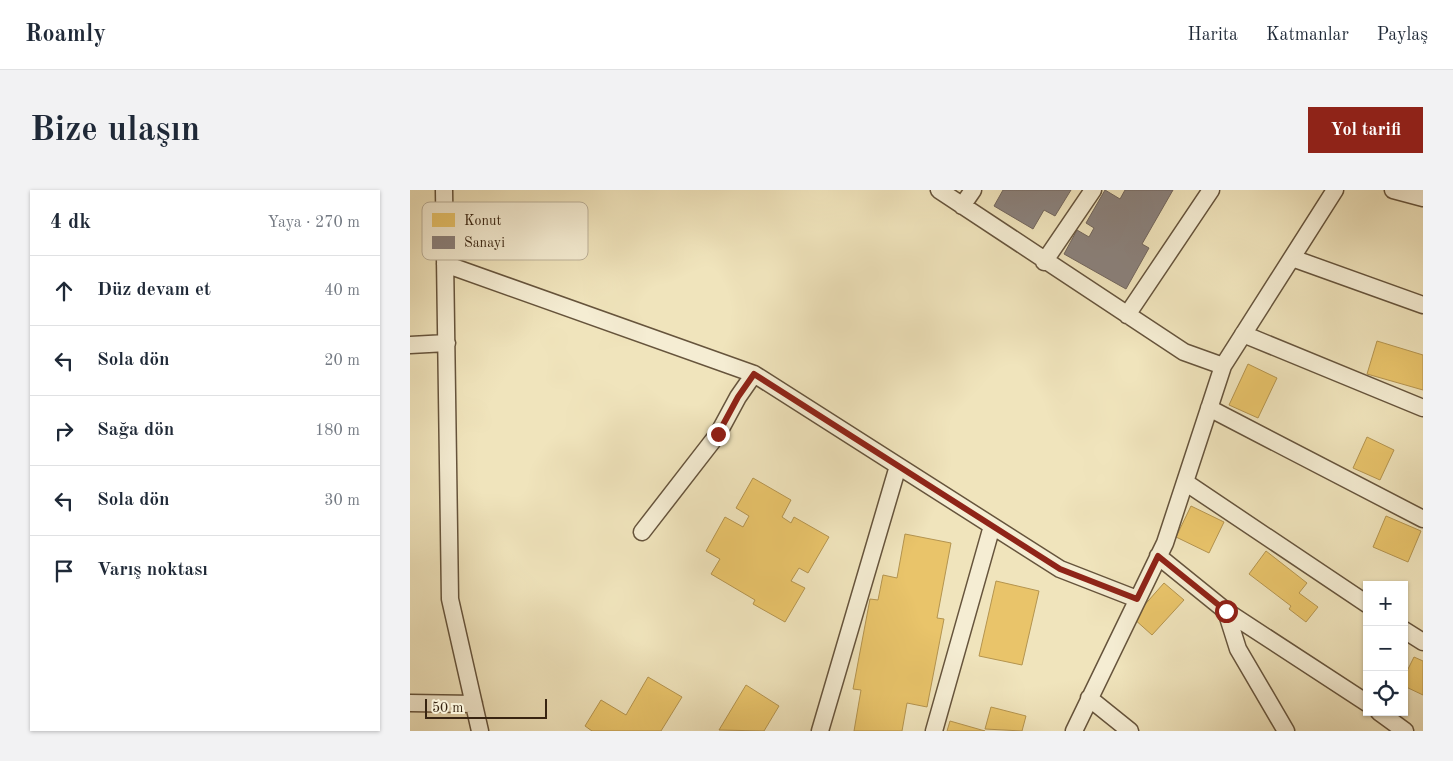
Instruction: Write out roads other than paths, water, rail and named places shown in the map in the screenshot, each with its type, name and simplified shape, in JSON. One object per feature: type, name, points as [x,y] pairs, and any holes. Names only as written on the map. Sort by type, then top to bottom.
[{"type":"street","points":[[939,190],[1044,262],[1184,352],[1223,366]]},
{"type":"street","points":[[962,206],[973,190]]},
{"type":"street","points":[[1044,262],[1093,190]]},
{"type":"street","points":[[1127,315],[1211,190]]},
{"type":"street","points":[[1074,731],[1165,543],[1223,366],[1335,190]]},
{"type":"street","points":[[1392,190],[1423,198]]},
{"type":"street","points":[[1292,258],[1423,305]]},
{"type":"street","points":[[445,260],[450,599],[480,731]]},
{"type":"street","points":[[445,264],[754,374],[1060,569],[1137,599]]},
{"type":"street","points":[[1243,334],[1423,408]]},
{"type":"street","points":[[410,345],[447,343]]},
{"type":"street","points":[[642,532],[718,434],[738,397],[754,374]]},
{"type":"street","points":[[1209,408],[1423,519]]},
{"type":"street","points":[[820,731],[898,466]]},
{"type":"street","points":[[1184,482],[1363,601]]},
{"type":"street","points":[[934,731],[992,526]]},
{"type":"street","points":[[1158,556],[1226,611],[1363,701]]},
{"type":"street","points":[[1226,611],[1238,649],[1286,731]]},
{"type":"street","points":[[1408,633],[1423,642]]},
{"type":"street","points":[[1089,698],[1130,731]]},
{"type":"street","points":[[410,703],[474,704]]},
{"type":"street","points":[[1384,716],[1405,731]]}]
